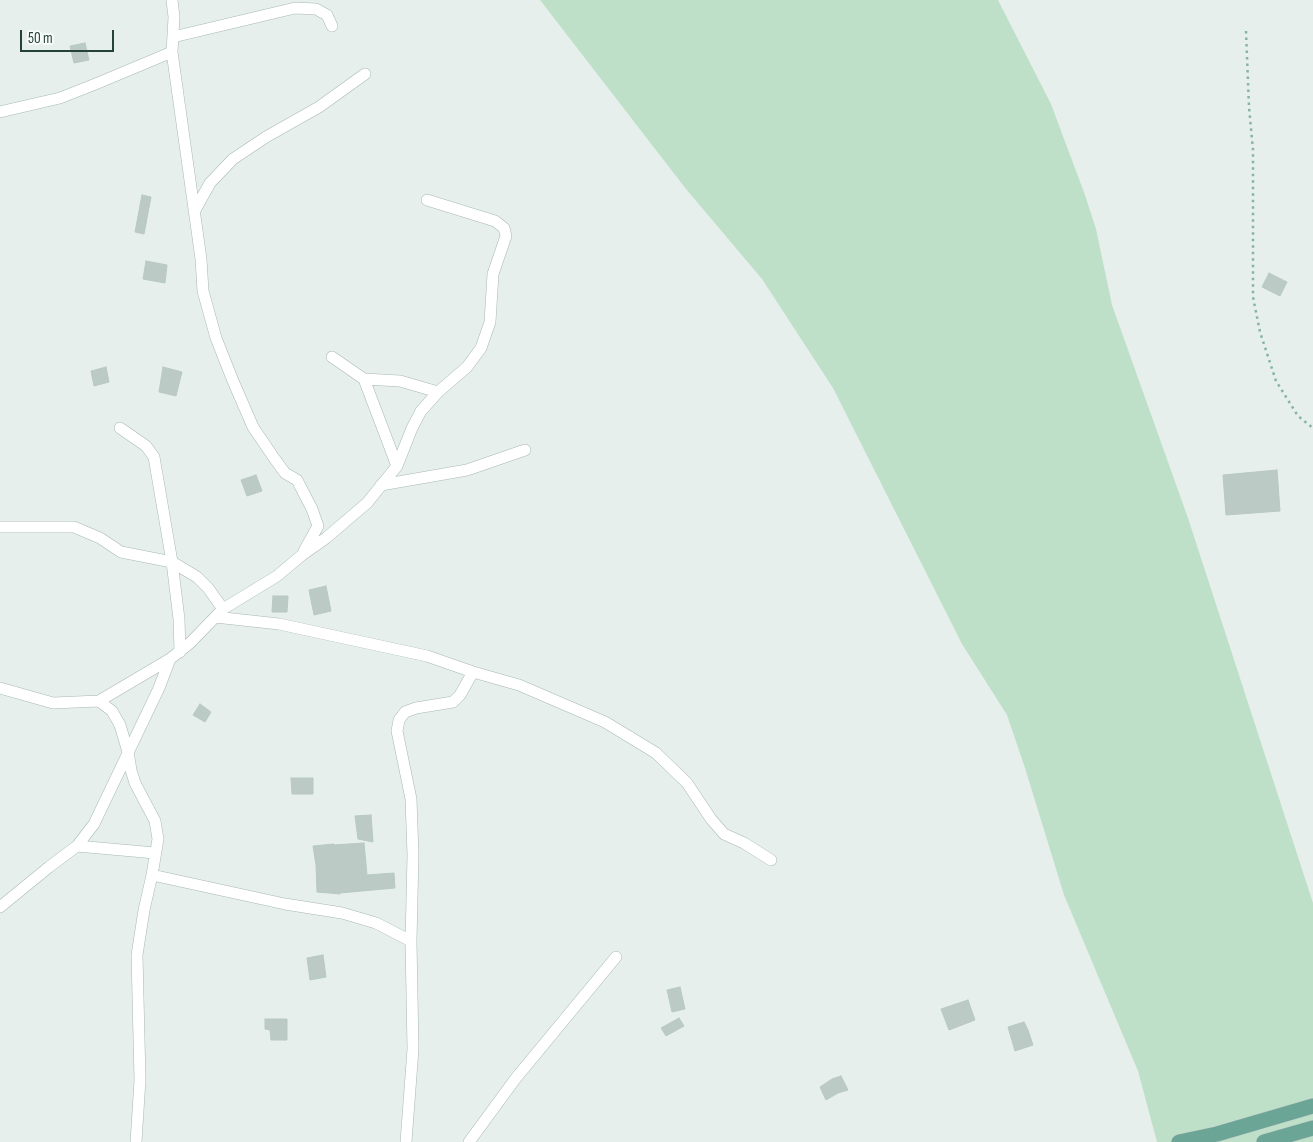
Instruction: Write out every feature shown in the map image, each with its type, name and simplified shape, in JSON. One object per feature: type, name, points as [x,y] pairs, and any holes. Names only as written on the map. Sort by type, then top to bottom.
[{"type":"main road","points":[[1178,1142],[1217,1134],[1313,1106]]},
{"type":"main road","points":[[1264,1142],[1313,1128]]},
{"type":"street","points":[[172,0],[174,17],[172,52],[201,259],[203,291],[216,338],[253,427],[285,473],[297,480],[312,509],[318,526],[302,555]]},
{"type":"street","points":[[173,36],[295,8],[316,9],[327,15],[332,26]]},
{"type":"street","points":[[0,112],[60,98],[172,52]]},
{"type":"street","points":[[194,212],[210,183],[233,159],[319,106],[365,74]]},
{"type":"street","points":[[0,688],[53,703],[99,701],[175,656],[219,613],[277,576],[367,503],[397,466],[420,412],[438,392],[467,367],[481,348],[490,322],[493,274],[506,236],[504,228],[495,221],[426,200]]},
{"type":"street","points":[[332,357],[364,379],[400,381],[438,392]]},
{"type":"street","points":[[364,379],[397,466]]},
{"type":"street","points":[[0,907],[78,846],[94,824],[175,656],[179,619],[172,562],[154,458],[146,446],[120,428]]},
{"type":"street","points":[[382,485],[467,470],[524,450]]},
{"type":"street","points":[[318,526],[337,529]]},
{"type":"street","points":[[0,527],[74,527],[100,538],[121,552],[172,562],[197,577],[208,588],[219,613]]},
{"type":"street","points":[[219,613],[427,656],[518,685],[605,722],[656,753],[687,783],[711,819],[724,834],[744,843],[771,860]]},
{"type":"street","points":[[406,1142],[413,1049],[411,941],[413,855],[411,799],[397,731],[399,720],[405,712],[416,708],[453,702],[473,672]]},
{"type":"street","points":[[99,701],[112,711],[120,725],[135,783],[155,821],[158,839],[144,910],[138,955],[140,1080],[136,1142]]},
{"type":"street","points":[[78,846],[155,854]]},
{"type":"street","points":[[152,875],[285,904],[342,913],[376,923],[411,941]]},
{"type":"street","points":[[468,1142],[516,1078],[616,957]]},
{"type":"path","points":[[1246,31],[1253,150],[1253,296],[1260,332],[1276,381],[1298,416],[1313,428]]},
{"type":"green space","points":[[540,0],[998,0],[1051,104],[1085,195],[1096,229],[1112,305],[1188,518],[1313,903],[1313,1142],[1157,1142],[1138,1071],[1064,895],[1007,715],[962,644],[833,388],[762,279],[686,189]]},
{"type":"building","points":[[85,43],[89,60],[74,63],[70,46]]},
{"type":"building","points":[[142,195],[151,197],[144,234],[135,232]]},
{"type":"building","points":[[146,261],[167,265],[165,283],[143,279]]},
{"type":"building","points":[[1269,273],[1287,282],[1280,296],[1262,287]]},
{"type":"building","points":[[106,367],[109,382],[94,386],[91,371]]},
{"type":"building","points":[[163,367],[182,372],[176,396],[159,392]]},
{"type":"building","points":[[1277,470],[1280,511],[1226,515],[1223,475]]},
{"type":"building","points":[[256,475],[262,491],[247,496],[241,480]]},
{"type":"building","points":[[326,586],[331,611],[314,615],[309,590]]},
{"type":"building","points":[[273,596],[288,596],[287,612],[272,612]]},
{"type":"building","points":[[200,704],[211,712],[205,722],[193,715]]},
{"type":"building","points":[[291,778],[313,778],[313,794],[292,794]]},
{"type":"building","points":[[371,815],[373,842],[358,839],[355,816]]},
{"type":"building","points":[[364,843],[367,875],[394,873],[395,888],[340,894],[317,892],[313,846]]},
{"type":"building","points":[[323,955],[326,977],[310,980],[307,958]]},
{"type":"building","points":[[680,987],[685,1009],[672,1012],[667,990]]},
{"type":"building","points":[[968,1000],[975,1020],[949,1030],[941,1009]]},
{"type":"building","points":[[679,1018],[684,1026],[666,1036],[661,1028]]},
{"type":"building","points":[[265,1019],[287,1019],[287,1040],[271,1040],[270,1030],[265,1029]]},
{"type":"building","points":[[1024,1022],[1033,1045],[1015,1051],[1008,1027]]},
{"type":"building","points":[[841,1076],[848,1090],[826,1100],[820,1087],[832,1079]]}]
